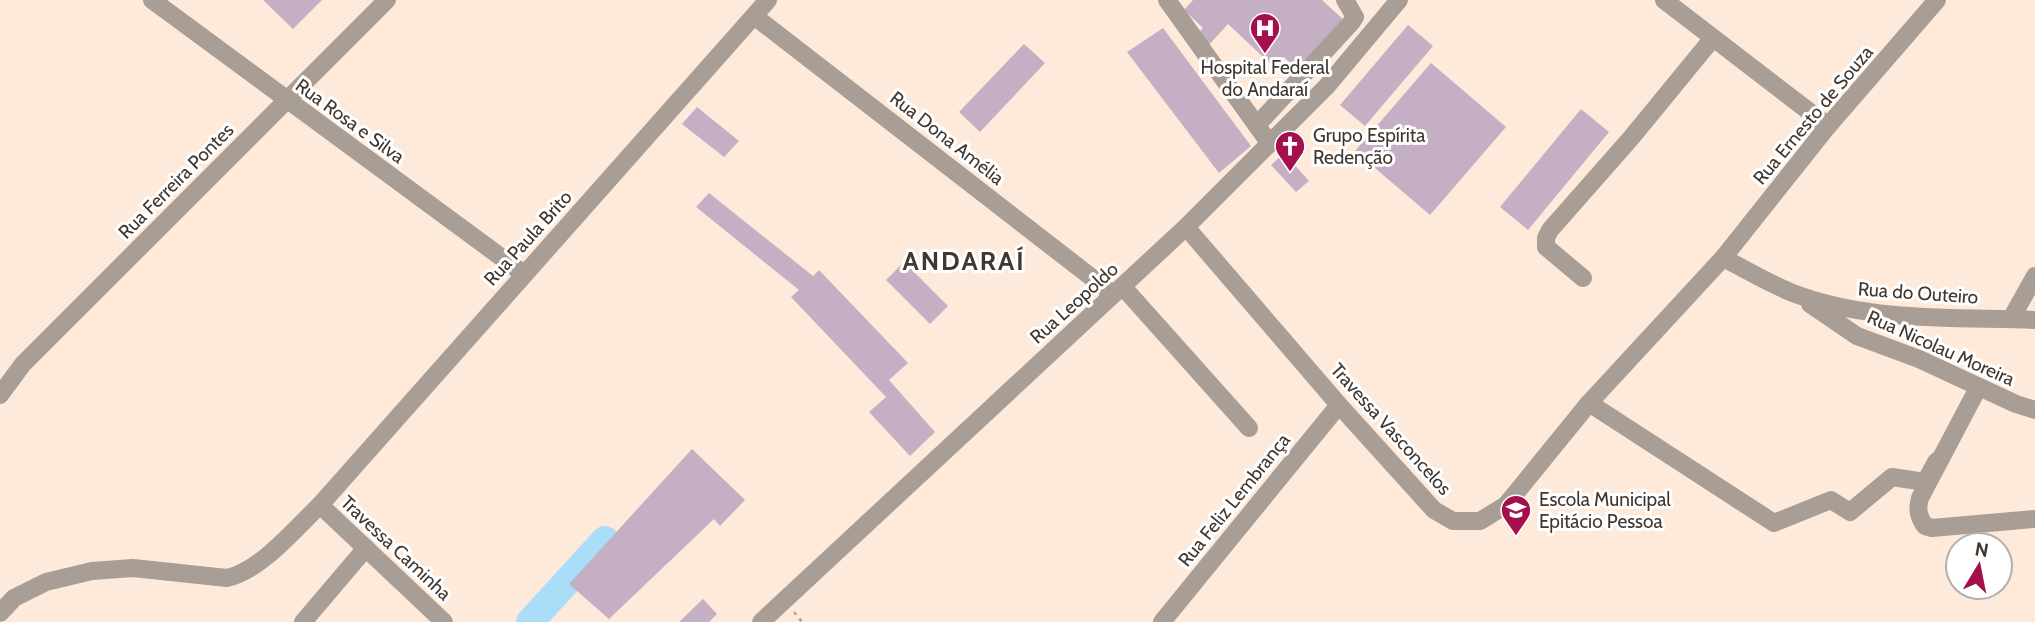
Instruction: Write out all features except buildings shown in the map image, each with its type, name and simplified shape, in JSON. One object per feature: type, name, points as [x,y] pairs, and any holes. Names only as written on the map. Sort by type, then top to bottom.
[{"type":"street","name":"Rua Rosa e Silva","points":[[152,0],[524,274]]},
{"type":"street","name":"Rua Ferreira Pontes","points":[[0,395],[23,364],[387,0]]},
{"type":"street","name":"Rua Paula Brito","points":[[0,613],[14,598],[46,582],[92,571],[133,568],[227,578],[240,575],[263,558],[320,505],[768,0]]},
{"type":"street","points":[[1167,0],[1270,144]]},
{"type":"street","points":[[1257,125],[1351,23],[1355,17],[1345,0]]},
{"type":"street","name":"Rua Leopoldo","points":[[761,622],[1186,227],[1327,86],[1399,0]]},
{"type":"street","points":[[1664,0],[1828,126]]},
{"type":"street","name":"Rua Ernesto de Souza","points":[[1723,258],[1828,126],[1937,0]]},
{"type":"street","name":"Rua Dona Amélia","points":[[754,16],[1118,291],[1249,428]]},
{"type":"street","points":[[1583,278],[1546,247],[1550,230],[1631,138],[1713,38]]},
{"type":"street","name":"Travessa Vasconcelos","points":[[1186,227],[1339,405],[1434,510],[1453,521],[1479,521],[1506,505],[1589,403],[1723,258]]},
{"type":"street","name":"Rua do Outeiro","points":[[1723,258],[1799,295],[1838,307],[1918,317],[2035,320]]},
{"type":"street","points":[[2011,319],[2035,276]]},
{"type":"street","name":"Rua Nicolau Moreira","points":[[1799,295],[1857,336],[1919,359],[1979,388],[2035,410]]},
{"type":"street","points":[[1979,388],[1941,458],[1918,505],[1918,512],[1925,526],[1932,528],[2035,519]]},
{"type":"street","points":[[1589,403],[1774,523],[1831,500],[1850,512],[1892,477],[1925,482],[1941,458]]},
{"type":"street","name":"Rua Feliz Lembrança","points":[[1162,622],[1339,405]]},
{"type":"street","name":"Travessa Caminha","points":[[320,505],[444,622]]},
{"type":"street","points":[[303,622],[366,548]]},
{"type":"waterway","points":[[530,622],[605,540]]},
{"type":"place","name":"Hospital Federal do Andaraí","points":[[1265,55]]},
{"type":"place","name":"Grupo Espírita Redenção","points":[[1290,173]]},
{"type":"place","name":"Escola Municipal Epitácio Pessoa","points":[[1516,537]]},
{"type":"district","name":"ANDARAÍ","points":[[964,261]]}]
